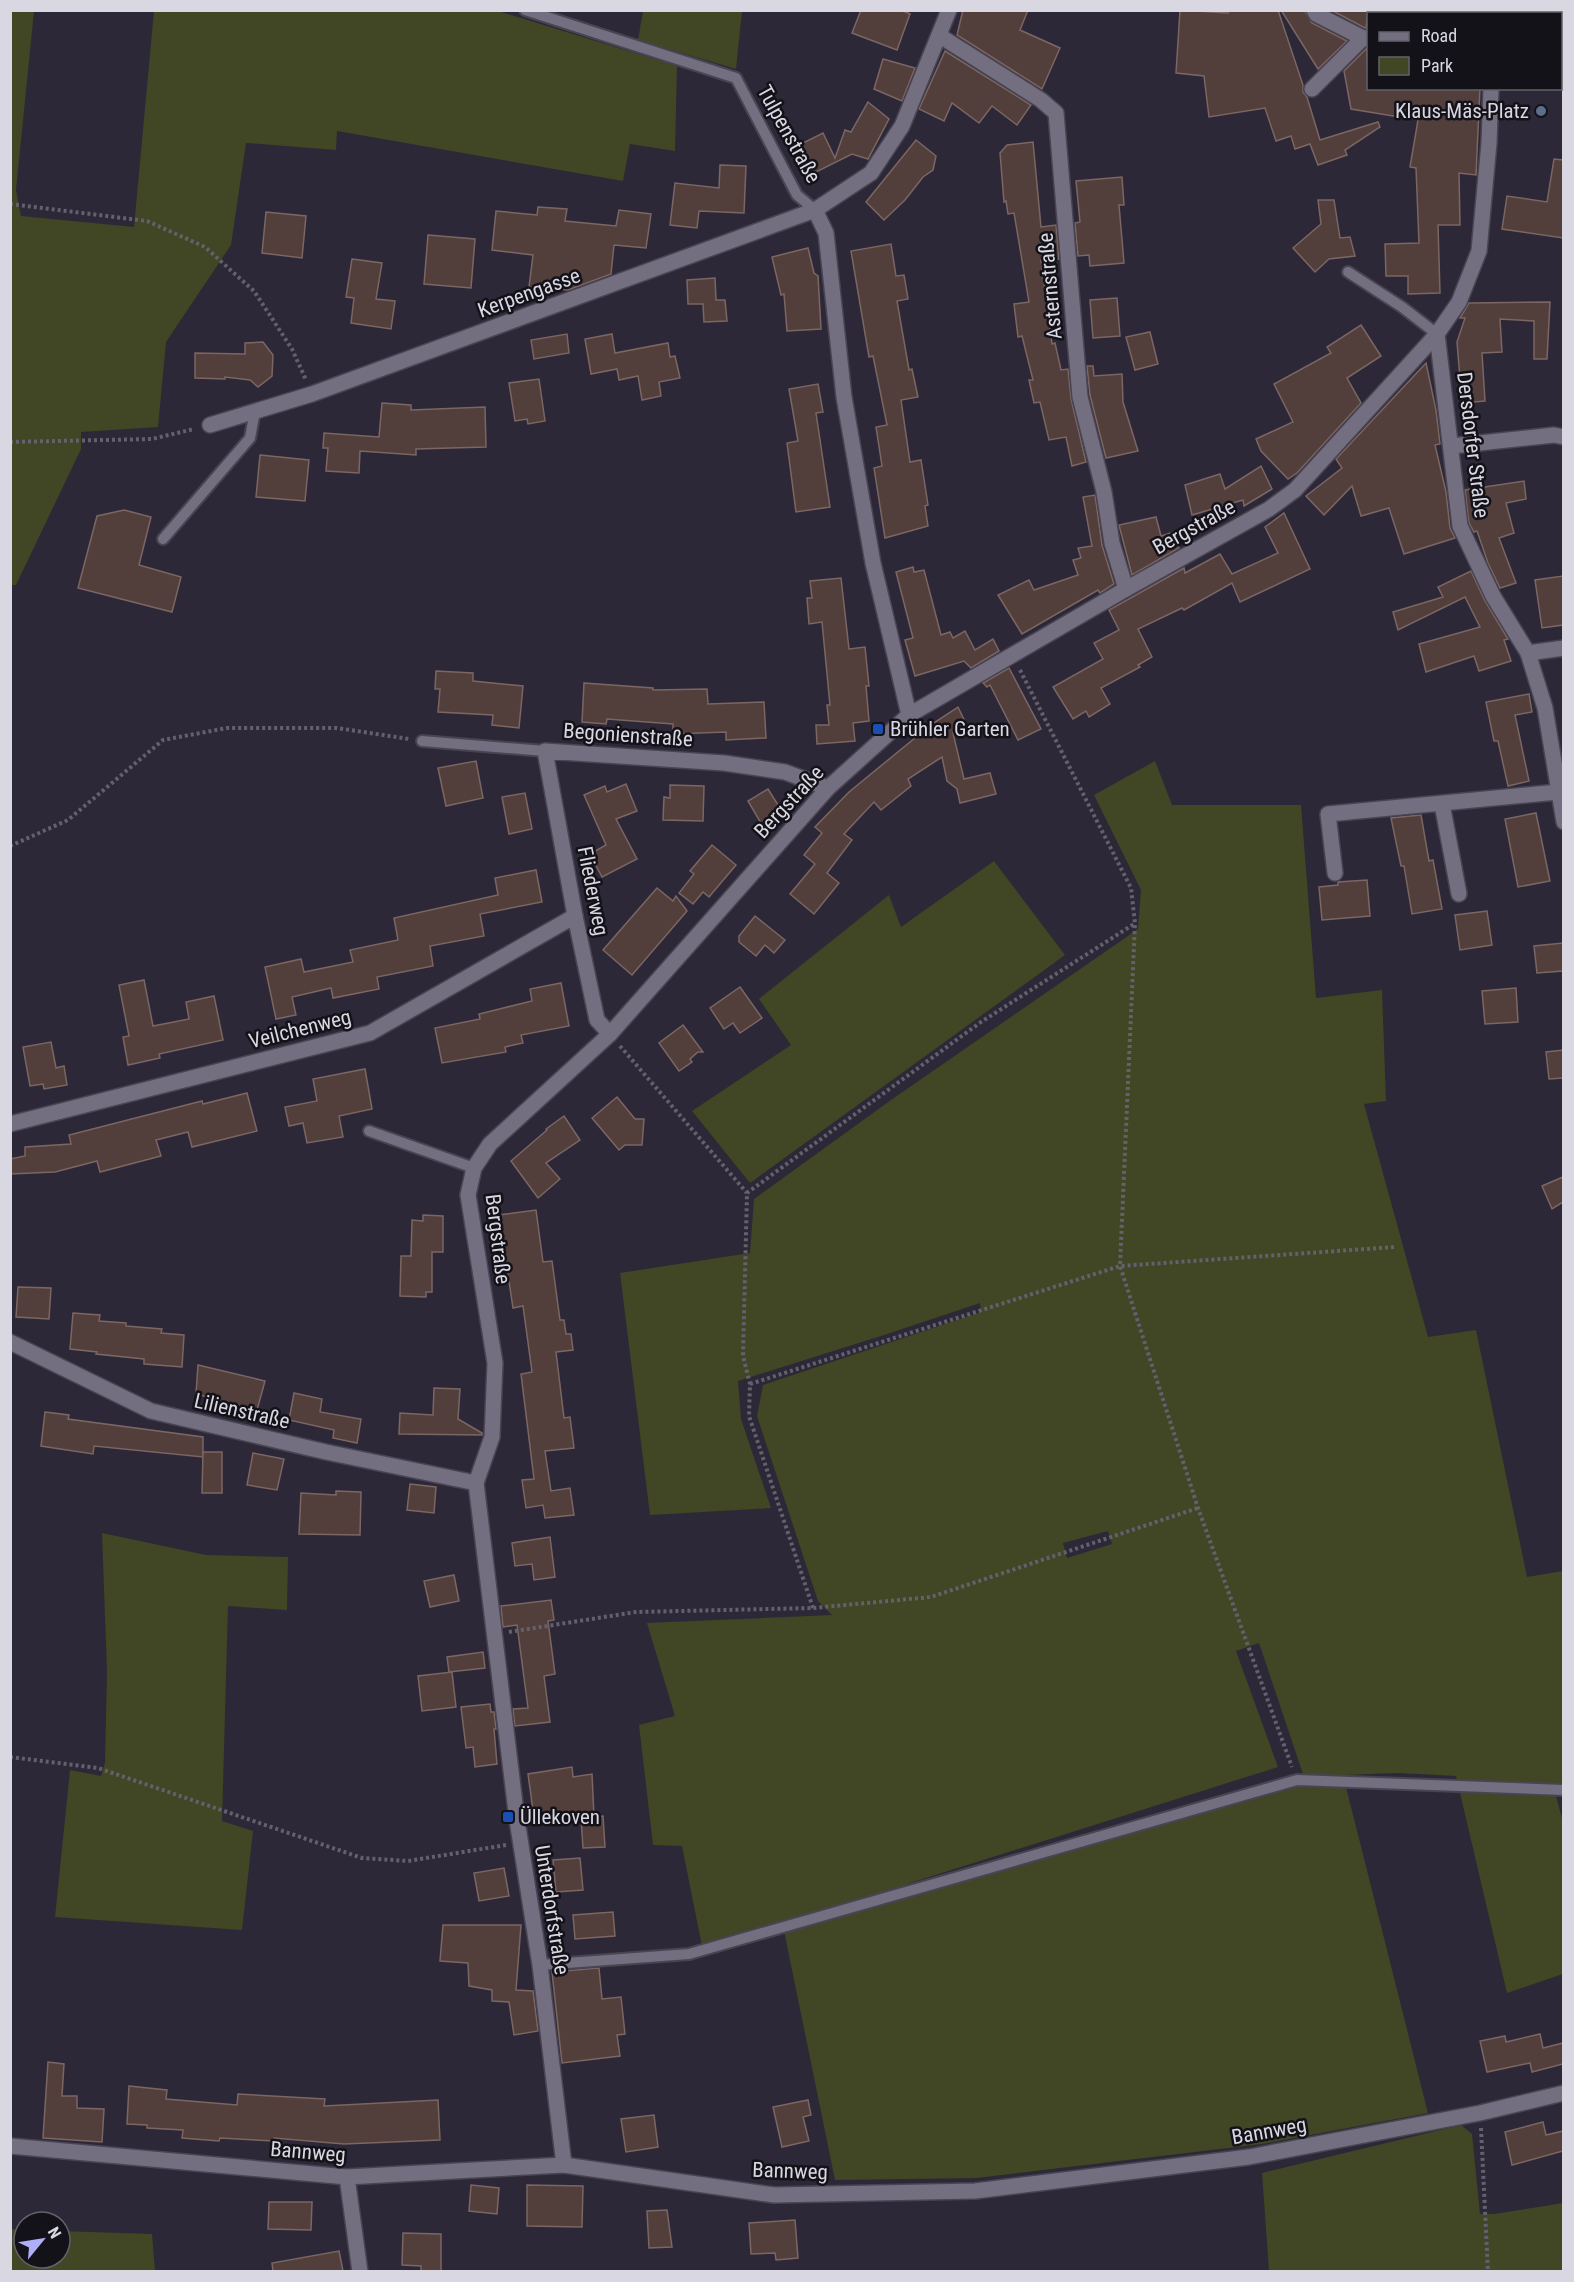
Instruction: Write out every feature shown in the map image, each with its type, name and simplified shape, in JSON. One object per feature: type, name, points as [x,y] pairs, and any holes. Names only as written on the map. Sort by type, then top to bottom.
[{"type":"street","name":"Kerpengasse","points":[[210,425],[312,394],[815,210],[872,173],[902,126],[949,10]]},
{"type":"street","points":[[1312,89],[1366,38],[1316,15],[1314,10]]},
{"type":"street","name":"Asternstraße","points":[[940,36],[1041,100],[1056,113],[1080,397],[1104,492],[1112,543],[1126,589]]},
{"type":"street","name":"Bergstraße","points":[[476,1483],[492,1437],[495,1363],[468,1195],[474,1168],[490,1144],[610,1034],[828,788],[909,715],[1269,509],[1295,490],[1437,334],[1459,302],[1479,251],[1489,143],[1491,90]]},
{"type":"street","points":[[815,210],[825,233],[844,397],[873,563],[909,715]]},
{"type":"street","name":"Dersdorfer Straße","points":[[1437,334],[1460,526],[1493,596],[1528,653],[1545,708],[1563,822]]},
{"type":"street","points":[[1452,446],[1554,435],[1563,437]]},
{"type":"street","points":[[1528,653],[1563,648]]},
{"type":"street","name":"Begonienstraße","points":[[545,751],[724,763],[785,772],[828,788]]},
{"type":"street","name":"Fliederweg","points":[[545,751],[575,916],[597,1020],[610,1034]]},
{"type":"street","points":[[1335,873],[1328,814],[1558,792]]},
{"type":"street","points":[[1442,804],[1459,894]]},
{"type":"street","name":"Veilchenweg","points":[[10,1124],[370,1033],[575,916]]},
{"type":"street","name":"Lilienstraße","points":[[10,1342],[152,1411],[326,1452],[476,1483]]},
{"type":"street","name":"Unterdorfstraße","points":[[476,1483],[520,1842],[540,1965],[564,2165]]},
{"type":"street","name":"Bannweg","points":[[10,2146],[347,2177],[564,2165],[774,2195],[975,2192],[1249,2157],[1480,2113],[1563,2093]]},
{"type":"street","points":[[347,2177],[360,2271]]},
{"type":"lane","name":"Tulpenstraße","points":[[525,10],[736,78],[797,195],[815,210]]},
{"type":"lane","points":[[1348,272],[1402,307],[1437,334]]},
{"type":"lane","points":[[163,539],[250,438],[255,411]]},
{"type":"lane","name":"Begonienstraße","points":[[422,741],[545,751]]},
{"type":"lane","points":[[369,1131],[474,1168]]},
{"type":"lane","points":[[540,1965],[689,1954],[1297,1780],[1563,1790]]},
{"type":"path","points":[[10,204],[147,221],[205,248],[254,291],[292,349],[312,394]]},
{"type":"path","points":[[10,442],[152,439],[210,425]]},
{"type":"path","points":[[1012,656],[1131,888],[1135,923],[1120,1266],[1198,1508],[1297,1780]]},
{"type":"path","points":[[10,846],[69,820],[163,740],[227,728],[337,729],[422,741]]},
{"type":"path","points":[[747,1193],[981,1022],[1135,923]]},
{"type":"path","points":[[610,1034],[747,1193],[744,1356],[750,1384],[750,1416],[813,1608]]},
{"type":"path","points":[[750,1384],[1120,1266],[1395,1247]]},
{"type":"path","points":[[494,1635],[636,1612],[813,1608],[931,1597],[1198,1508]]},
{"type":"path","points":[[10,1757],[98,1768],[362,1858],[408,1861],[520,1842]]},
{"type":"path","points":[[1480,2113],[1488,2271]]},
{"type":"green space","points":[[10,11],[34,11],[16,190],[21,216],[134,227],[154,11],[498,11],[677,66],[675,151],[630,144],[623,181],[337,131],[336,150],[246,143],[231,245],[166,342],[158,427],[81,432],[81,449],[16,585],[11,585]]},
{"type":"green space","points":[[643,11],[742,11],[736,69],[638,40]]},
{"type":"green space","points":[[1155,761],[1172,805],[1301,805],[1316,998],[1382,990],[1386,1101],[1364,1104],[1428,1337],[1476,1330],[1527,1577],[1563,1571],[1564,1786],[1553,1785],[1563,1822],[1563,1974],[1507,1993],[1456,1776],[1398,1773],[1343,1775],[1428,2113],[1262,2144],[977,2178],[835,2180],[782,1921],[702,1946],[682,1846],[653,1845],[639,1725],[675,1716],[647,1623],[832,1615],[818,1601],[757,1416],[763,1385],[981,1312],[980,1303],[738,1381],[741,1419],[771,1508],[650,1515],[620,1273],[750,1253],[754,1199],[891,1100],[1138,929],[1141,890],[1094,795]],"holes":[[[1108,1531],[1112,1544],[1067,1558],[1063,1543]],[[1259,1643],[1306,1783],[903,1894],[907,1884],[1278,1767],[1236,1651]]]},
{"type":"green space","points":[[994,861],[1065,955],[750,1183],[692,1111],[791,1045],[759,999],[889,895],[901,927]]},
{"type":"green space","points":[[102,1533],[206,1555],[288,1557],[287,1610],[228,1606],[222,1821],[253,1831],[242,1930],[55,1917],[70,1770],[101,1776],[105,1763],[107,1671]]},
{"type":"green space","points":[[1461,2125],[1472,2134],[1480,2214],[1494,2214],[1563,2203],[1563,2271],[1269,2271],[1262,2173]]},
{"type":"green space","points":[[11,2229],[12,2270],[72,2270],[72,2231],[152,2234],[155,2271],[11,2271]]},
{"type":"building","points":[[861,10],[901,10],[910,14],[897,50],[852,33]]},
{"type":"building","points":[[963,10],[1028,10],[1020,30],[1060,48],[1042,89],[957,35]]},
{"type":"building","points":[[1180,10],[1228,13],[1230,10],[1278,10],[1320,140],[1378,122],[1380,127],[1345,150],[1347,155],[1318,165],[1310,144],[1295,149],[1291,136],[1276,141],[1265,108],[1209,117],[1204,76],[1176,73]]},
{"type":"building","points":[[1281,10],[1304,10],[1312,23],[1347,41],[1318,69]]},
{"type":"building","points":[[1331,10],[1368,10],[1365,28]]},
{"type":"building","points":[[1367,48],[1367,90],[1480,90],[1476,175],[1459,173],[1460,225],[1438,225],[1440,293],[1408,294],[1408,276],[1386,276],[1385,244],[1419,243],[1416,168],[1410,167],[1418,120],[1351,109],[1344,71]]},
{"type":"building","points":[[945,51],[1031,105],[1017,125],[992,106],[979,123],[952,103],[944,121],[919,109]]},
{"type":"building","points":[[883,59],[915,68],[902,101],[874,89]]},
{"type":"building","points":[[868,102],[889,119],[868,159],[852,154],[808,176],[793,148],[823,133],[835,158],[845,130],[851,132]]},
{"type":"building","points":[[916,140],[936,156],[933,170],[923,177],[905,200],[884,220],[866,202]]},
{"type":"building","points":[[1033,142],[1041,227],[1056,225],[1059,259],[1041,260],[1052,344],[1055,343],[1061,370],[1068,369],[1071,399],[1086,462],[1072,466],[1066,437],[1049,440],[1040,402],[1034,403],[1029,380],[1033,380],[1022,336],[1018,337],[1014,304],[1029,302],[1014,213],[1008,214],[1006,201],[1004,202],[1000,153],[1007,145]]},
{"type":"building","points":[[1554,159],[1563,160],[1563,238],[1502,229],[1507,196],[1547,202]]},
{"type":"building","points":[[720,165],[746,166],[744,213],[699,211],[697,228],[670,225],[675,183],[719,188]]},
{"type":"building","points":[[1122,177],[1124,205],[1119,205],[1124,263],[1090,266],[1089,255],[1078,256],[1075,223],[1080,222],[1076,181]]},
{"type":"building","points":[[1318,200],[1334,200],[1340,238],[1350,237],[1355,256],[1329,259],[1315,272],[1293,248],[1321,224]]},
{"type":"building","points":[[538,207],[567,209],[565,221],[616,226],[619,210],[651,214],[646,248],[614,245],[611,274],[568,290],[529,287],[533,255],[492,250],[496,211],[537,215]]},
{"type":"building","points":[[266,212],[306,216],[302,258],[262,253]]},
{"type":"building","points":[[428,235],[475,239],[471,288],[424,284]]},
{"type":"building","points":[[891,244],[896,276],[904,275],[908,299],[897,301],[909,370],[912,369],[918,397],[901,400],[910,462],[921,460],[928,505],[925,506],[928,526],[885,538],[874,468],[882,466],[876,427],[887,425],[873,356],[869,357],[851,251]]},
{"type":"building","points":[[808,248],[814,273],[818,276],[821,329],[787,331],[784,294],[781,295],[772,257]]},
{"type":"building","points":[[352,259],[382,263],[376,299],[395,301],[391,329],[351,323],[354,298],[346,297]]},
{"type":"building","points":[[715,278],[716,300],[725,300],[727,321],[704,322],[703,304],[688,304],[687,280]]},
{"type":"building","points":[[1117,298],[1120,336],[1093,338],[1090,300]]},
{"type":"building","points":[[1550,302],[1547,359],[1534,359],[1534,321],[1500,319],[1502,352],[1482,353],[1485,401],[1462,403],[1457,342],[1465,318],[1460,318],[1469,303]]},
{"type":"building","points":[[1361,325],[1381,356],[1347,378],[1361,403],[1297,473],[1288,479],[1261,451],[1256,439],[1293,422],[1274,384],[1331,353],[1327,347]]},
{"type":"building","points":[[1150,332],[1158,364],[1135,370],[1126,337]]},
{"type":"building","points":[[567,334],[569,353],[534,359],[531,340]]},
{"type":"building","points":[[612,334],[615,353],[668,343],[670,357],[675,356],[680,378],[659,382],[661,396],[642,400],[638,376],[619,380],[617,369],[591,374],[585,339]]},
{"type":"building","points":[[263,342],[273,355],[272,376],[258,387],[250,380],[225,377],[225,379],[195,378],[195,353],[245,354],[245,343]]},
{"type":"building","points":[[1426,363],[1436,410],[1440,444],[1435,445],[1446,492],[1450,528],[1455,538],[1404,554],[1389,508],[1361,516],[1352,486],[1324,515],[1306,496],[1342,468],[1336,459]]},
{"type":"building","points":[[1087,366],[1093,366],[1094,376],[1122,374],[1123,402],[1138,451],[1106,458],[1090,395]]},
{"type":"building","points":[[539,379],[545,421],[528,424],[527,419],[515,421],[509,383]]},
{"type":"building","points":[[818,384],[823,412],[816,413],[830,507],[796,512],[787,443],[798,441],[789,389]]},
{"type":"building","points":[[382,403],[411,405],[411,410],[485,407],[486,447],[416,449],[416,455],[360,451],[359,473],[326,471],[328,448],[323,448],[324,433],[379,437]]},
{"type":"building","points":[[260,455],[309,460],[305,501],[256,497]]},
{"type":"building","points":[[1261,466],[1272,489],[1244,506],[1243,500],[1192,515],[1185,485],[1220,474],[1225,489]]},
{"type":"building","points":[[1524,481],[1526,499],[1506,503],[1514,533],[1499,538],[1516,583],[1500,588],[1477,531],[1474,532],[1469,523],[1465,490]]},
{"type":"building","points":[[1095,495],[1102,545],[1114,584],[1100,593],[1098,590],[1022,634],[998,595],[1029,580],[1034,590],[1078,575],[1073,560],[1081,558],[1078,548],[1092,546],[1083,497]]},
{"type":"building","points":[[124,510],[151,517],[139,565],[181,577],[172,612],[78,588],[97,516]]},
{"type":"building","points":[[1284,513],[1310,569],[1240,602],[1232,583],[1184,610],[1182,608],[1138,629],[1152,657],[1138,665],[1140,667],[1101,688],[1110,704],[1089,717],[1086,711],[1073,719],[1053,687],[1103,659],[1094,643],[1119,630],[1109,610],[1184,568],[1185,573],[1220,554],[1232,574],[1278,553],[1265,527]]},
{"type":"building","points":[[1156,517],[1161,536],[1174,532],[1179,548],[1132,575],[1119,525]]},
{"type":"building","points":[[913,567],[914,572],[924,570],[941,635],[950,632],[953,638],[965,631],[975,650],[993,639],[999,651],[971,668],[964,661],[915,676],[905,640],[913,638],[896,572]]},
{"type":"building","points":[[1471,571],[1485,601],[1508,639],[1504,640],[1511,661],[1479,671],[1474,656],[1426,672],[1419,644],[1480,627],[1465,597],[1398,630],[1393,612],[1443,597],[1438,587]]},
{"type":"building","points":[[1563,576],[1563,625],[1542,628],[1535,580]]},
{"type":"building","points":[[841,578],[849,649],[865,647],[869,686],[866,686],[869,721],[853,723],[855,741],[817,744],[816,725],[829,725],[827,705],[830,705],[822,622],[809,624],[807,598],[812,598],[810,581]]},
{"type":"building","points":[[1009,668],[1041,729],[1018,740],[990,685],[987,687],[983,683]]},
{"type":"building","points":[[436,671],[473,673],[473,681],[523,686],[519,728],[492,725],[493,715],[438,712],[440,689],[435,689]]},
{"type":"building","points":[[584,683],[653,688],[653,690],[707,689],[708,704],[764,702],[766,738],[726,740],[726,732],[673,734],[673,724],[607,719],[606,724],[582,722]]},
{"type":"building","points":[[1529,694],[1532,712],[1515,715],[1529,781],[1508,786],[1498,741],[1494,741],[1486,702]]},
{"type":"building","points":[[958,707],[967,726],[953,733],[964,779],[990,773],[996,794],[960,803],[957,789],[947,781],[942,757],[908,779],[911,786],[881,810],[874,802],[844,834],[852,840],[827,873],[839,883],[814,914],[790,894],[815,864],[804,855],[822,833],[815,827],[849,792],[932,724]]},
{"type":"building","points":[[476,761],[483,798],[446,806],[438,768]]},
{"type":"building","points":[[626,784],[637,811],[616,819],[637,859],[602,877],[590,854],[606,845],[584,795],[605,786],[607,792]]},
{"type":"building","points":[[670,785],[704,786],[703,821],[663,820],[664,797],[670,798]]},
{"type":"building","points":[[768,789],[783,813],[762,825],[748,801]]},
{"type":"building","points":[[525,793],[532,829],[509,834],[502,797]]},
{"type":"building","points":[[1536,813],[1550,881],[1518,887],[1505,819]]},
{"type":"building","points":[[1421,815],[1429,861],[1433,860],[1442,909],[1412,914],[1404,866],[1401,866],[1391,818]]},
{"type":"building","points":[[712,845],[736,865],[709,897],[703,892],[693,904],[679,893],[694,874],[690,871]]},
{"type":"building","points":[[536,870],[542,902],[480,914],[484,936],[430,946],[433,966],[377,977],[379,989],[333,998],[331,988],[292,997],[296,1015],[276,1019],[265,967],[301,959],[304,972],[353,962],[350,950],[398,940],[394,918],[498,895],[495,878]]},
{"type":"building","points":[[1367,880],[1370,916],[1322,920],[1319,887],[1338,885],[1338,882]]},
{"type":"building","points":[[657,888],[673,901],[676,896],[687,911],[632,975],[603,950]]},
{"type":"building","points":[[1487,911],[1492,945],[1460,950],[1455,915]]},
{"type":"building","points":[[755,916],[785,940],[774,953],[765,945],[756,956],[739,942],[739,936]]},
{"type":"building","points":[[1563,943],[1563,971],[1537,973],[1534,946]]},
{"type":"building","points":[[144,980],[153,1026],[189,1019],[186,1002],[214,996],[223,1040],[159,1054],[160,1058],[128,1065],[123,1037],[129,1036],[119,985]]},
{"type":"building","points":[[561,983],[569,1026],[521,1035],[523,1043],[505,1047],[506,1052],[442,1063],[435,1028],[480,1019],[479,1014],[532,1001],[530,989]]},
{"type":"building","points":[[740,987],[762,1018],[740,1033],[733,1023],[724,1029],[710,1008]]},
{"type":"building","points":[[1516,988],[1518,1022],[1485,1024],[1482,991]]},
{"type":"building","points":[[683,1025],[703,1052],[698,1052],[690,1059],[692,1062],[679,1071],[659,1043]]},
{"type":"building","points":[[51,1042],[56,1068],[64,1066],[67,1085],[44,1089],[43,1084],[30,1086],[23,1047]]},
{"type":"building","points":[[1563,1050],[1563,1078],[1549,1079],[1546,1052]]},
{"type":"building","points":[[365,1069],[372,1109],[339,1116],[343,1137],[307,1143],[303,1123],[289,1126],[285,1107],[317,1101],[313,1079]]},
{"type":"building","points":[[247,1093],[257,1131],[192,1147],[188,1132],[156,1140],[161,1156],[100,1172],[97,1161],[55,1172],[10,1174],[10,1159],[25,1156],[25,1147],[71,1144],[69,1135],[202,1101],[203,1104]]},
{"type":"building","points":[[617,1097],[635,1119],[644,1119],[642,1145],[625,1145],[619,1150],[592,1118]]},
{"type":"building","points":[[564,1116],[580,1140],[546,1163],[560,1179],[538,1198],[511,1161]]},
{"type":"building","points":[[1563,1177],[1563,1202],[1552,1209],[1542,1186]]},
{"type":"building","points":[[536,1210],[543,1262],[552,1261],[560,1320],[564,1320],[566,1334],[571,1334],[573,1350],[556,1352],[564,1418],[570,1417],[574,1448],[545,1451],[551,1491],[570,1488],[574,1515],[545,1518],[543,1505],[526,1508],[522,1480],[534,1479],[521,1374],[532,1372],[523,1306],[513,1308],[499,1215]]},
{"type":"building","points":[[423,1215],[443,1216],[443,1252],[432,1252],[432,1292],[426,1292],[426,1297],[400,1296],[401,1256],[411,1256],[412,1220],[423,1221]]},
{"type":"building","points":[[18,1287],[51,1288],[49,1319],[16,1317]]},
{"type":"building","points":[[73,1313],[100,1315],[99,1321],[126,1323],[126,1326],[162,1329],[161,1333],[184,1335],[182,1367],[144,1364],[144,1359],[70,1349]]},
{"type":"building","points":[[198,1365],[265,1381],[257,1410],[196,1394]]},
{"type":"building","points":[[434,1388],[460,1389],[458,1419],[482,1435],[399,1434],[400,1413],[433,1415]]},
{"type":"building","points":[[294,1393],[322,1399],[320,1412],[361,1419],[357,1443],[333,1438],[334,1430],[289,1420]]},
{"type":"building","points":[[45,1412],[69,1415],[68,1419],[203,1437],[203,1457],[94,1446],[93,1454],[41,1446]]},
{"type":"building","points":[[203,1452],[222,1452],[222,1493],[202,1493]]},
{"type":"building","points":[[253,1453],[284,1459],[277,1490],[247,1485]]},
{"type":"building","points":[[410,1484],[436,1487],[434,1513],[407,1510]]},
{"type":"building","points":[[336,1491],[361,1492],[360,1535],[299,1534],[301,1493],[336,1495]]},
{"type":"building","points":[[550,1537],[555,1577],[534,1580],[532,1564],[515,1566],[512,1543]]},
{"type":"building","points":[[454,1575],[459,1601],[430,1607],[424,1581]]},
{"type":"building","points":[[551,1600],[554,1620],[548,1621],[555,1674],[544,1676],[550,1722],[515,1726],[513,1709],[528,1708],[517,1625],[503,1627],[501,1606]]},
{"type":"building","points":[[483,1652],[485,1668],[449,1672],[447,1657]]},
{"type":"building","points":[[452,1672],[456,1707],[422,1711],[418,1676]]},
{"type":"building","points":[[490,1704],[491,1712],[494,1712],[496,1729],[494,1729],[497,1764],[475,1767],[473,1747],[466,1748],[461,1707]]},
{"type":"building","points":[[572,1767],[573,1777],[592,1774],[594,1817],[603,1816],[605,1847],[583,1848],[581,1819],[535,1825],[528,1774]]},
{"type":"building","points":[[580,1858],[583,1890],[556,1892],[553,1860]]},
{"type":"building","points":[[504,1868],[509,1896],[479,1901],[474,1873]]},
{"type":"building","points":[[613,1912],[615,1936],[575,1939],[573,1915]]},
{"type":"building","points":[[443,1925],[521,1925],[516,1990],[533,1991],[538,2031],[514,2035],[509,2002],[492,2001],[492,1990],[469,1986],[468,1963],[440,1961]]},
{"type":"building","points":[[599,1968],[602,1999],[621,1997],[625,2034],[617,2035],[620,2056],[562,2063],[552,1972]]},
{"type":"building","points":[[1540,2034],[1543,2048],[1563,2043],[1563,2064],[1532,2072],[1530,2063],[1487,2072],[1480,2041],[1505,2036],[1506,2042]]},
{"type":"building","points":[[48,2062],[64,2064],[62,2096],[77,2096],[77,2108],[104,2109],[102,2142],[43,2138]]},
{"type":"building","points":[[129,2086],[167,2090],[166,2099],[237,2105],[238,2094],[325,2099],[324,2106],[438,2100],[440,2140],[344,2144],[274,2138],[274,2141],[220,2138],[219,2141],[182,2138],[183,2130],[147,2128],[147,2125],[127,2124]]},
{"type":"building","points":[[808,2100],[811,2115],[803,2117],[809,2141],[782,2147],[773,2107]]},
{"type":"building","points":[[654,2115],[658,2147],[626,2152],[621,2119]]},
{"type":"building","points":[[1543,2122],[1546,2135],[1563,2131],[1563,2151],[1512,2165],[1505,2132]]},
{"type":"building","points":[[471,2185],[499,2188],[497,2214],[469,2211]]},
{"type":"building","points":[[527,2185],[583,2186],[582,2227],[527,2226]]},
{"type":"building","points":[[269,2202],[312,2202],[311,2230],[268,2229]]},
{"type":"building","points":[[667,2210],[672,2247],[649,2248],[647,2211]]},
{"type":"building","points":[[795,2220],[798,2258],[776,2260],[775,2253],[751,2254],[749,2223]]},
{"type":"building","points":[[403,2233],[441,2234],[441,2271],[421,2271],[421,2266],[402,2265]]},
{"type":"building","points":[[339,2251],[343,2271],[273,2271],[272,2263]]},
{"type":"place","name":"Klaus-Mäs-Platz","points":[[1541,111]]},
{"type":"place","name":"Brühler Garten","points":[[878,729]]},
{"type":"place","name":"Üllekoven","points":[[508,1817]]}]
